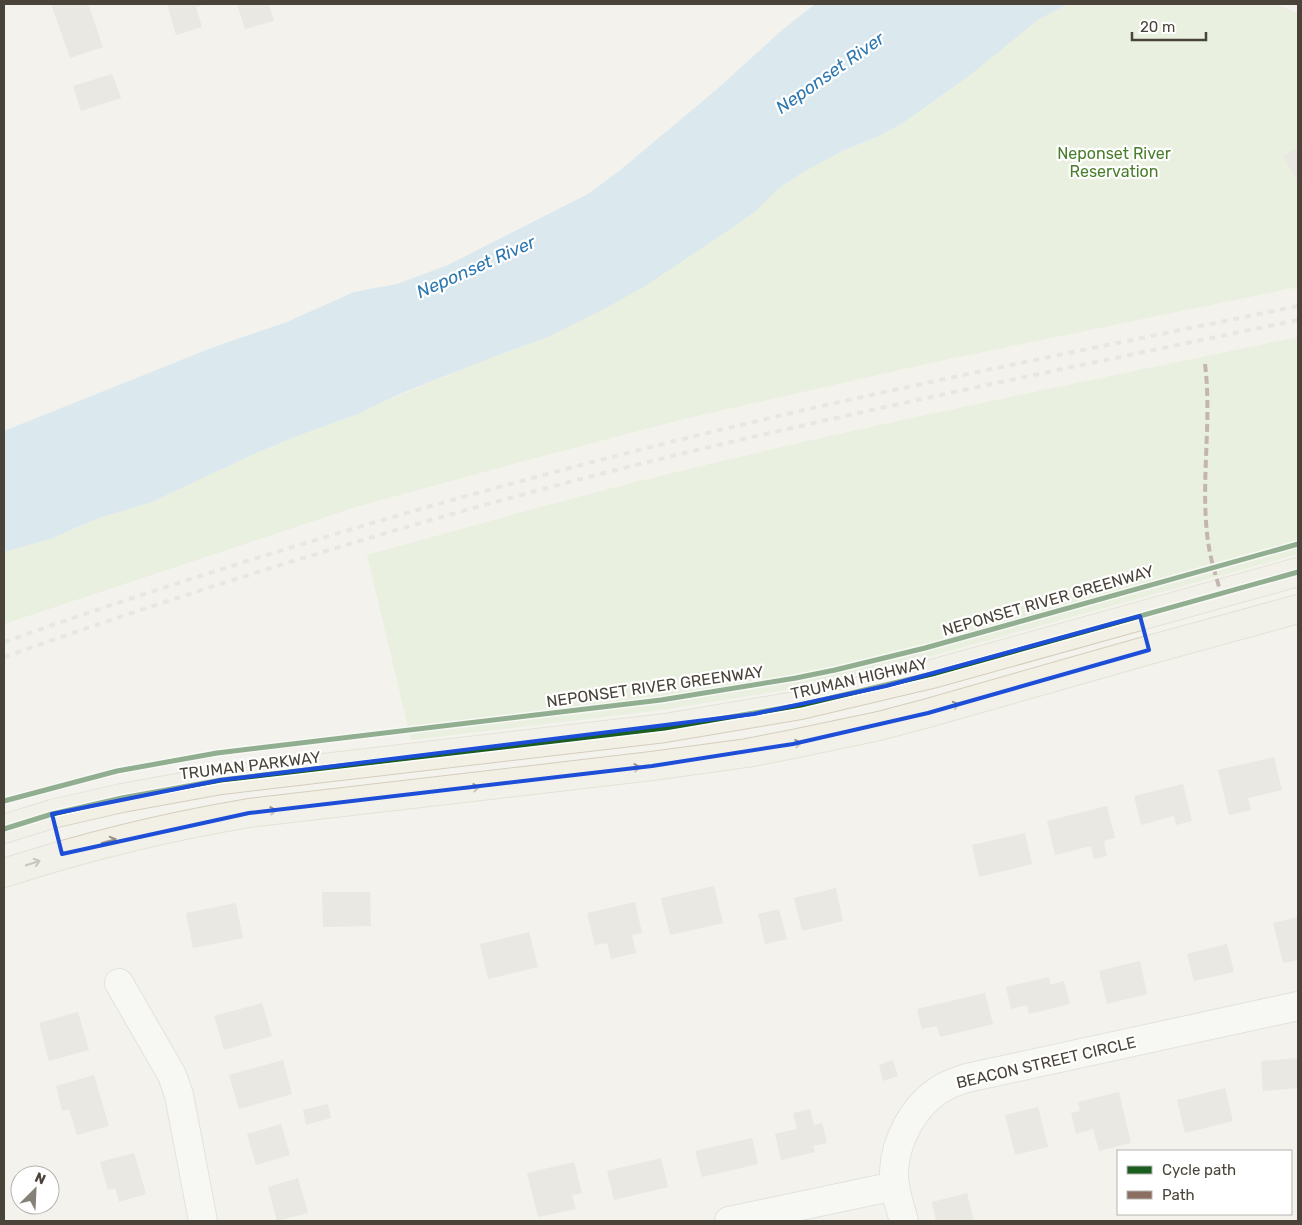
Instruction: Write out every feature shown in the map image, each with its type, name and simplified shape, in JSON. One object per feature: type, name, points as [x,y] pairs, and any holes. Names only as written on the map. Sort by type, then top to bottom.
[{"type":"main road","name":"TRUMAN HIGHWAY","points":[[414,757],[665,728],[801,705],[932,674],[1298,572]]},
{"type":"main road","points":[[4,873],[62,854],[114,840],[249,813],[677,763],[747,753],[818,739],[928,713],[1298,609]]},
{"type":"main road","points":[[1140,616],[1149,650]]},
{"type":"main road","name":"TRUMAN PARKWAY","points":[[4,829],[52,814],[172,788],[230,779],[414,757]]},
{"type":"main road","points":[[52,814],[62,854]]},
{"type":"street","points":[[119,983],[172,1075],[179,1095],[203,1221]]},
{"type":"street","name":"BEACON STREET CIRCLE","points":[[904,1221],[895,1186],[895,1160],[907,1127],[916,1111],[928,1099],[954,1082],[1298,1006]]},
{"type":"street","points":[[729,1221],[895,1186]]},
{"type":"highlighted area","points":[[1140,616],[1149,650],[928,713],[793,744],[652,766],[249,813],[62,854],[52,814],[221,780],[754,714],[886,686]]},
{"type":"green space","name":"Neponset River Reservation","points":[[1068,4],[1274,4],[1298,13],[1298,287],[935,362],[684,419],[356,507],[4,624],[4,552],[50,539],[96,519],[152,502],[256,453],[358,414],[493,357],[546,338],[608,307],[647,285],[723,234],[756,211],[779,188],[802,173],[842,151],[877,137],[903,123],[969,76],[1038,20]]},
{"type":"green space","points":[[1298,337],[1298,554],[928,657],[798,688],[662,710],[411,740],[367,555],[532,509],[772,449]]},
{"type":"water","name":"Neponset River","points":[[815,4],[1068,4],[1038,20],[969,76],[903,123],[877,137],[842,151],[802,173],[779,188],[756,211],[723,234],[647,285],[608,307],[546,338],[402,393],[358,414],[256,453],[152,502],[96,519],[50,539],[4,552],[4,431],[214,347],[287,322],[354,292],[397,284],[448,265],[588,194],[619,171],[716,90],[781,31]]},
{"type":"building","points":[[51,4],[88,4],[103,47],[70,58]]},
{"type":"building","points":[[167,4],[207,4],[196,7],[202,27],[176,35]]},
{"type":"building","points":[[237,4],[269,4],[274,21],[245,29]]},
{"type":"building","points":[[112,74],[121,98],[81,111],[73,86]]},
{"type":"building","points":[[1298,147],[1298,183],[1283,156]]},
{"type":"building","points":[[1274,757],[1282,790],[1248,798],[1251,810],[1229,815],[1218,770]]},
{"type":"building","points":[[1183,784],[1192,821],[1176,825],[1174,816],[1141,825],[1134,796]]},
{"type":"building","points":[[1107,806],[1115,838],[1104,841],[1107,856],[1094,859],[1091,846],[1055,855],[1047,821]]},
{"type":"building","points":[[1025,833],[1032,864],[979,877],[972,845]]},
{"type":"building","points":[[714,886],[723,923],[670,935],[661,898]]},
{"type":"building","points":[[836,888],[843,921],[802,931],[794,898]]},
{"type":"building","points":[[322,892],[370,892],[371,926],[323,927]]},
{"type":"building","points":[[635,902],[642,933],[632,935],[636,953],[611,959],[607,943],[595,945],[587,913]]},
{"type":"building","points":[[236,903],[243,938],[193,948],[186,913]]},
{"type":"building","points":[[779,909],[787,939],[765,944],[758,914]]},
{"type":"building","points":[[1298,917],[1298,960],[1283,963],[1273,923]]},
{"type":"building","points":[[529,932],[538,967],[488,979],[480,944]]},
{"type":"building","points":[[1227,944],[1234,972],[1194,981],[1187,954]]},
{"type":"building","points":[[1140,961],[1147,994],[1107,1004],[1099,971]]},
{"type":"building","points":[[1049,977],[1050,985],[1064,981],[1070,1004],[1029,1014],[1027,1005],[1011,1009],[1006,987]]},
{"type":"building","points":[[985,993],[993,1024],[940,1037],[937,1026],[922,1029],[917,1009]]},
{"type":"building","points":[[262,1003],[272,1036],[224,1050],[214,1016]]},
{"type":"building","points":[[78,1012],[89,1050],[49,1061],[39,1023]]},
{"type":"building","points":[[1298,1058],[1298,1088],[1263,1091],[1261,1061]]},
{"type":"building","points":[[283,1060],[292,1094],[239,1109],[229,1075]]},
{"type":"building","points":[[893,1060],[898,1076],[883,1081],[879,1065]]},
{"type":"building","points":[[94,1075],[109,1126],[77,1135],[69,1109],[62,1111],[56,1086]]},
{"type":"building","points":[[1225,1088],[1233,1121],[1185,1133],[1177,1100]]},
{"type":"building","points":[[1119,1092],[1131,1143],[1099,1151],[1093,1129],[1076,1134],[1071,1113],[1080,1111],[1078,1102]]},
{"type":"building","points":[[328,1104],[331,1118],[306,1125],[303,1110]]},
{"type":"building","points":[[1038,1107],[1048,1147],[1015,1155],[1005,1115]]},
{"type":"building","points":[[810,1109],[814,1125],[822,1123],[827,1143],[813,1146],[815,1152],[781,1160],[775,1134],[797,1129],[793,1113]]},
{"type":"building","points":[[281,1124],[290,1155],[256,1165],[247,1134]]},
{"type":"building","points":[[752,1138],[758,1164],[702,1177],[695,1151]]},
{"type":"building","points":[[134,1153],[146,1194],[119,1202],[115,1188],[108,1190],[100,1162]]},
{"type":"building","points":[[661,1158],[668,1187],[614,1200],[607,1171]]},
{"type":"building","points":[[574,1162],[582,1193],[572,1195],[576,1209],[538,1217],[527,1173]]},
{"type":"building","points":[[298,1178],[308,1213],[277,1221],[268,1187]]},
{"type":"building","points":[[967,1193],[974,1221],[936,1221],[932,1202]]},
{"type":"railway","points":[[4,642],[173,585],[343,532],[601,460],[915,385],[1298,306]]},
{"type":"railway","points":[[4,657],[260,571],[432,520],[606,473],[844,416],[1298,320]]},
{"type":"marked path","points":[[1205,364],[1207,385],[1205,512],[1209,549],[1221,593]]},
{"type":"cycle path","name":"NEPONSET RIVER GREENWAY","points":[[4,801],[117,771],[217,753],[661,700],[796,678],[925,648],[1298,544]]},
{"type":"cycle path","points":[[4,829],[52,814],[122,798],[221,780],[665,728],[801,705],[932,674],[1298,572]]}]
